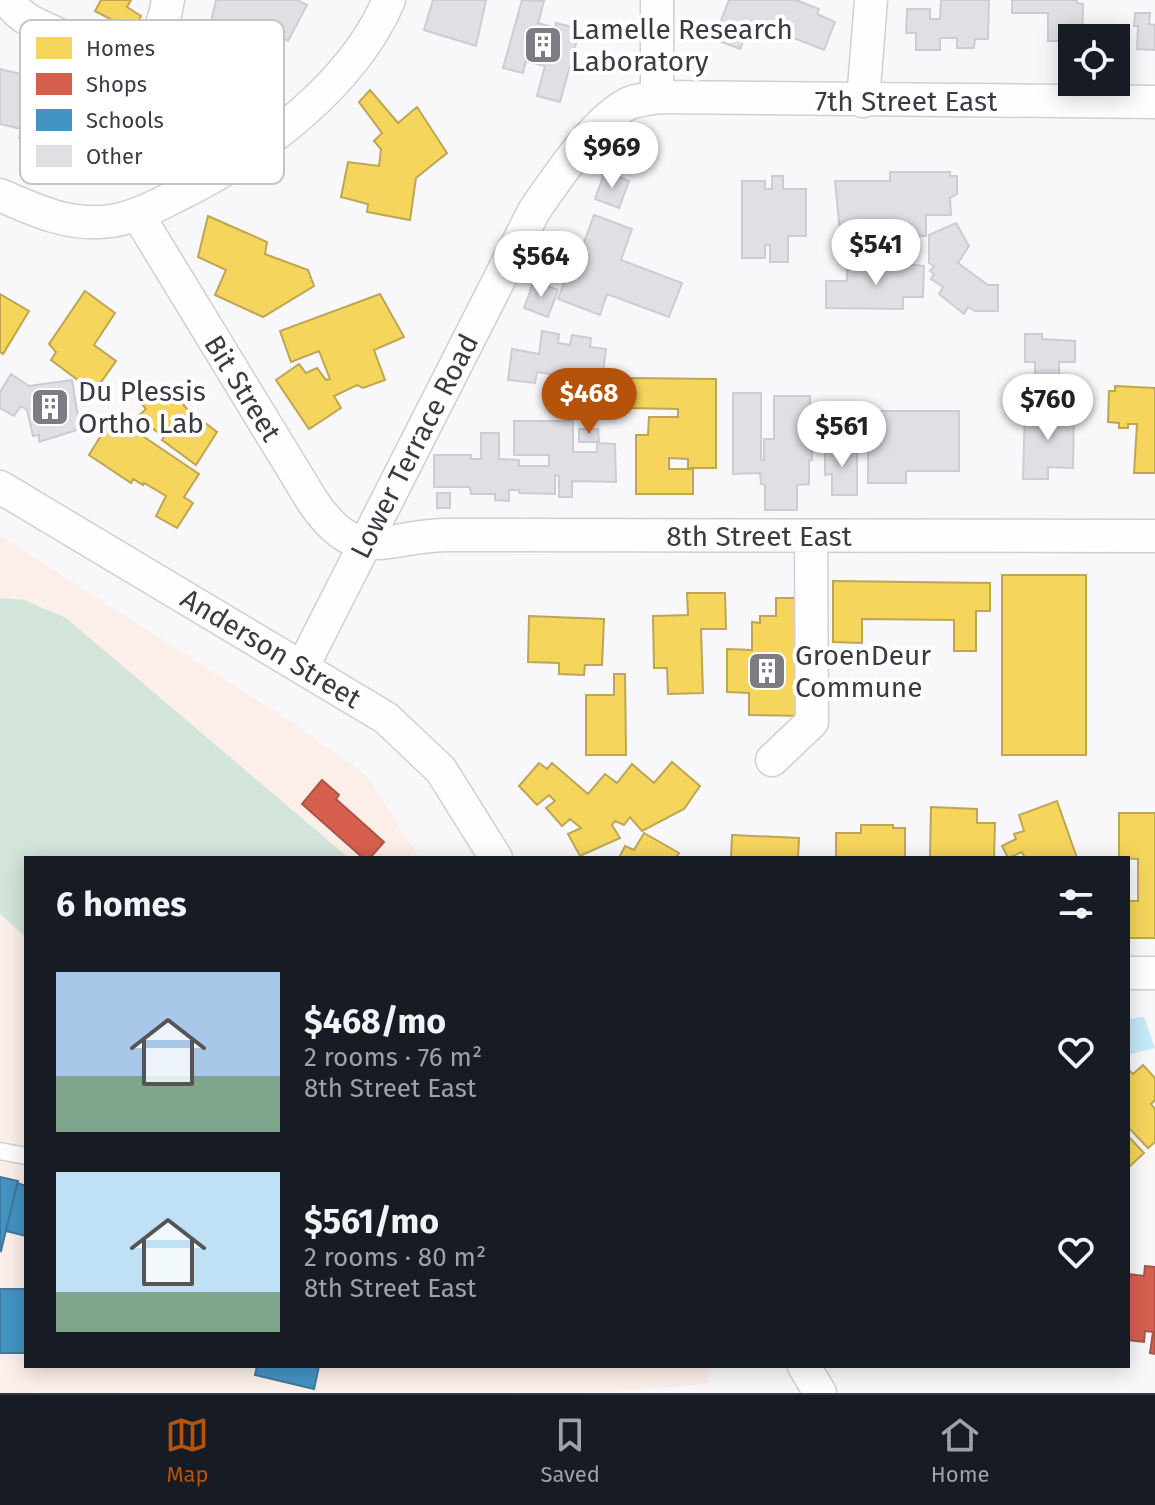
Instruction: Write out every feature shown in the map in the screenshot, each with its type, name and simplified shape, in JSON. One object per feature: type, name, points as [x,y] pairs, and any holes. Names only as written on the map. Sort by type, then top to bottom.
[{"type":"street","points":[[8,0],[13,9],[28,20]]},
{"type":"street","points":[[164,20],[168,0]]},
{"type":"street","points":[[284,127],[298,117],[353,57],[389,0]]},
{"type":"street","points":[[657,0],[657,97]]},
{"type":"street","points":[[863,101],[871,0]]},
{"type":"street","name":"7th Street East","points":[[657,97],[1155,102]]},
{"type":"street","name":"Lower Terrace Road","points":[[303,666],[534,211],[577,152],[617,110],[631,102],[657,97]]},
{"type":"street","points":[[0,195],[44,214],[77,222],[109,221],[138,215],[201,184]]},
{"type":"street","name":"Bit Street","points":[[138,215],[328,524],[348,539],[364,545]]},
{"type":"street","name":"Anderson Street","points":[[0,487],[386,718],[441,770],[495,856]]},
{"type":"street","name":"8th Street East","points":[[364,545],[445,535],[1155,536]]},
{"type":"street","points":[[772,760],[812,722],[811,536]]},
{"type":"street","points":[[1130,973],[1155,973]]},
{"type":"street","points":[[805,1368],[820,1393]]},
{"type":"lane","points":[[0,1151],[24,1156]]},
{"type":"shaded area","points":[[0,536],[296,725],[368,777],[418,856],[24,856],[24,1368],[709,1368],[708,1384],[601,1392],[0,1393]]},
{"type":"shaded area","points":[[0,598],[24,600],[66,618],[347,856],[24,856],[24,935],[0,914]]},
{"type":"water","points":[[1144,1017],[1155,1048],[1130,1054],[1130,1019]]},
{"type":"building: Homes","points":[[101,0],[131,0],[127,7],[141,16],[139,20],[112,20],[95,11]]},
{"type":"building: Homes","points":[[370,90],[398,123],[417,107],[447,153],[416,178],[410,220],[367,212],[368,204],[341,197],[348,162],[379,166],[381,149],[374,141],[382,133],[359,102]]},
{"type":"building: Homes","points":[[208,216],[267,242],[265,254],[308,270],[314,286],[263,317],[215,295],[226,270],[198,257]]},
{"type":"building: Homes","points":[[85,291],[115,313],[94,345],[116,361],[94,392],[51,360],[56,352],[49,344]]},
{"type":"building: Homes","points":[[0,294],[29,311],[3,354],[0,352]]},
{"type":"building: Homes","points":[[380,294],[404,337],[374,350],[385,380],[363,388],[357,385],[334,396],[341,408],[309,429],[276,380],[299,364],[306,373],[317,368],[326,380],[330,379],[319,351],[291,362],[280,331]]},
{"type":"building: Homes","points":[[630,378],[716,379],[716,468],[688,468],[688,459],[669,458],[669,469],[693,469],[693,494],[636,494],[636,435],[648,435],[649,417],[678,417],[678,409],[630,408]]},
{"type":"building: Homes","points":[[166,384],[187,409],[217,432],[196,465],[162,440],[164,437],[149,426],[144,430],[135,419],[146,409],[140,402]]},
{"type":"building: Homes","points":[[1115,386],[1155,388],[1155,473],[1134,473],[1137,424],[1119,428],[1119,423],[1108,422],[1109,391],[1115,391]]},
{"type":"building: Homes","points":[[113,416],[199,474],[184,497],[193,503],[177,528],[156,516],[166,496],[144,483],[133,479],[131,483],[89,455]]},
{"type":"building: Homes","points":[[1002,575],[1086,575],[1086,755],[1002,755]]},
{"type":"building: Homes","points":[[833,581],[990,583],[990,611],[976,611],[976,651],[954,651],[954,620],[862,619],[862,643],[833,642]]},
{"type":"building: Homes","points":[[687,593],[725,593],[726,629],[701,629],[703,693],[668,694],[667,668],[654,668],[653,616],[688,615]]},
{"type":"building: Homes","name":"GroenDeur Commune","points":[[776,598],[808,598],[807,716],[749,715],[749,693],[727,692],[727,649],[752,650],[752,622],[760,623],[760,616],[776,616]]},
{"type":"building: Homes","points":[[529,616],[604,619],[602,665],[585,665],[584,675],[559,674],[559,663],[528,662]]},
{"type":"building: Homes","points":[[614,674],[625,674],[626,755],[586,755],[586,695],[614,695]]},
{"type":"building: Homes","points":[[672,762],[700,786],[684,809],[642,831],[630,817],[624,825],[615,821],[612,825],[620,838],[580,856],[568,834],[581,828],[570,819],[562,826],[546,808],[555,801],[549,795],[537,805],[519,786],[539,763],[547,769],[552,763],[588,794],[605,774],[617,783],[632,764],[654,783]]},
{"type":"building: Homes","points":[[1057,801],[1076,856],[1024,856],[1022,852],[1007,856],[1002,846],[1016,839],[1014,834],[1024,831],[1019,815]]},
{"type":"building: Homes","points":[[931,807],[977,809],[977,823],[995,823],[994,856],[930,856]]},
{"type":"building: Homes","points":[[1119,813],[1155,813],[1155,938],[1130,938],[1130,901],[1138,901],[1138,859],[1119,856]]},
{"type":"building: Homes","points":[[861,825],[905,828],[905,856],[836,856],[836,833],[861,833]]},
{"type":"building: Homes","points":[[644,833],[679,853],[677,856],[620,856],[625,846],[634,850]]},
{"type":"building: Homes","points":[[732,835],[799,838],[798,856],[731,856]]},
{"type":"building: Homes","points":[[1143,1065],[1155,1078],[1155,1100],[1151,1104],[1155,1109],[1155,1142],[1148,1148],[1130,1129],[1130,1071],[1133,1074]]},
{"type":"building: Homes","points":[[1130,1138],[1144,1153],[1130,1166]]},
{"type":"building: Shops","points":[[322,780],[339,795],[336,799],[384,842],[372,856],[361,856],[302,804]]},
{"type":"building: Shops","points":[[1145,1266],[1155,1267],[1155,1354],[1150,1353],[1153,1332],[1145,1331],[1144,1342],[1130,1340],[1130,1274],[1144,1276]]},
{"type":"building: Schools","points":[[0,1177],[18,1181],[1,1251],[0,1250]]},
{"type":"building: Schools","points":[[17,1183],[24,1185],[24,1236],[6,1231]]},
{"type":"building: Schools","points":[[0,1289],[24,1289],[24,1353],[0,1353]]},
{"type":"building: Schools","points":[[257,1368],[319,1368],[314,1389],[255,1375]]},
{"type":"building: Other","points":[[216,0],[297,0],[307,5],[288,41],[284,39],[284,20],[211,20]]},
{"type":"building: Other","points":[[433,0],[486,0],[476,46],[424,30]]},
{"type":"building: Other","name":"Lamelle Research Laboratory","points":[[522,0],[544,1],[538,23],[555,28],[556,23],[580,29],[560,102],[537,96],[545,66],[526,61],[523,73],[503,68]]},
{"type":"building: Other","points":[[729,0],[796,0],[819,9],[817,14],[835,22],[824,50],[751,21],[740,49],[714,39]]},
{"type":"building: Other","points":[[941,0],[989,0],[988,39],[975,39],[974,48],[957,48],[957,38],[940,38],[940,50],[916,50],[916,33],[906,33],[907,9],[930,9],[930,19],[940,19]]},
{"type":"building: Other","points":[[1012,0],[1077,0],[1077,3],[1083,4],[1082,24],[1058,24],[1058,41],[1048,41],[1048,13],[1012,13]]},
{"type":"building: Other","points":[[1135,13],[1150,13],[1149,24],[1155,25],[1155,50],[1137,49]]},
{"type":"building: Other","points":[[0,69],[20,74],[20,129],[0,124]]},
{"type":"building: Other","points":[[605,171],[629,181],[619,208],[595,199]]},
{"type":"building: Other","points":[[890,172],[950,172],[950,176],[957,176],[957,194],[950,198],[951,215],[926,215],[926,236],[914,236],[914,248],[895,248],[895,236],[840,232],[835,181],[890,181]]},
{"type":"building: Other","points":[[772,176],[783,176],[783,189],[806,189],[806,236],[788,236],[788,262],[770,262],[770,245],[765,245],[765,258],[742,258],[742,181],[765,181],[765,189],[772,189]]},
{"type":"building: Other","points":[[594,215],[632,229],[621,260],[682,283],[669,317],[607,294],[600,315],[558,299],[571,264],[566,262],[573,244],[582,248]]},
{"type":"building: Other","points":[[956,223],[969,246],[958,263],[988,285],[998,285],[998,311],[975,311],[968,307],[964,314],[939,294],[943,287],[931,279],[934,274],[930,271],[934,266],[929,263],[929,235]]},
{"type":"building: Other","points":[[888,261],[924,266],[923,297],[903,297],[903,309],[826,308],[826,281],[847,281],[850,265],[876,265]]},
{"type":"building: Other","points":[[534,281],[558,290],[548,317],[524,308]]},
{"type":"building: Other","points":[[542,331],[559,334],[558,343],[570,345],[572,335],[591,338],[590,347],[606,349],[602,381],[569,381],[569,377],[537,372],[535,383],[508,380],[512,349],[539,354]]},
{"type":"building: Other","points":[[1025,334],[1042,334],[1042,339],[1075,341],[1075,362],[1059,362],[1059,393],[1035,393],[1035,362],[1025,362]]},
{"type":"building: Other","name":"Du Plessis Ortho Lab","points":[[11,374],[29,386],[72,380],[80,429],[39,442],[39,435],[33,436],[27,410],[21,406],[14,416],[0,408],[0,392]]},
{"type":"building: Other","points":[[733,393],[761,393],[761,460],[764,460],[764,439],[774,439],[774,396],[810,396],[812,460],[809,460],[809,484],[797,485],[797,510],[765,510],[765,485],[761,484],[760,473],[733,474]]},
{"type":"building: Other","points":[[1025,409],[1074,410],[1073,468],[1048,467],[1048,479],[1023,479]]},
{"type":"building: Other","points":[[868,411],[959,411],[959,471],[906,471],[906,483],[868,483]]},
{"type":"building: Other","points":[[514,421],[573,421],[573,452],[597,452],[597,443],[615,444],[616,482],[572,481],[572,497],[559,497],[559,476],[555,475],[555,494],[509,490],[509,501],[495,500],[495,494],[471,494],[470,487],[434,487],[434,455],[471,455],[471,459],[481,459],[481,433],[499,433],[499,459],[519,460],[519,466],[549,466],[549,455],[514,455]]},
{"type":"building: Other","points":[[579,429],[598,429],[599,442],[579,442]]},
{"type":"building: Other","points":[[825,445],[857,446],[857,495],[832,495],[832,474],[825,475]]},
{"type":"building: Other","points":[[437,493],[450,493],[450,508],[437,508]]},
{"type":"place","name":"Lamelle Research Laboratory","points":[[543,45]]},
{"type":"place","name":"Du Plessis Ortho Lab","points":[[50,407]]},
{"type":"place","name":"GroenDeur Commune","points":[[767,671]]}]
